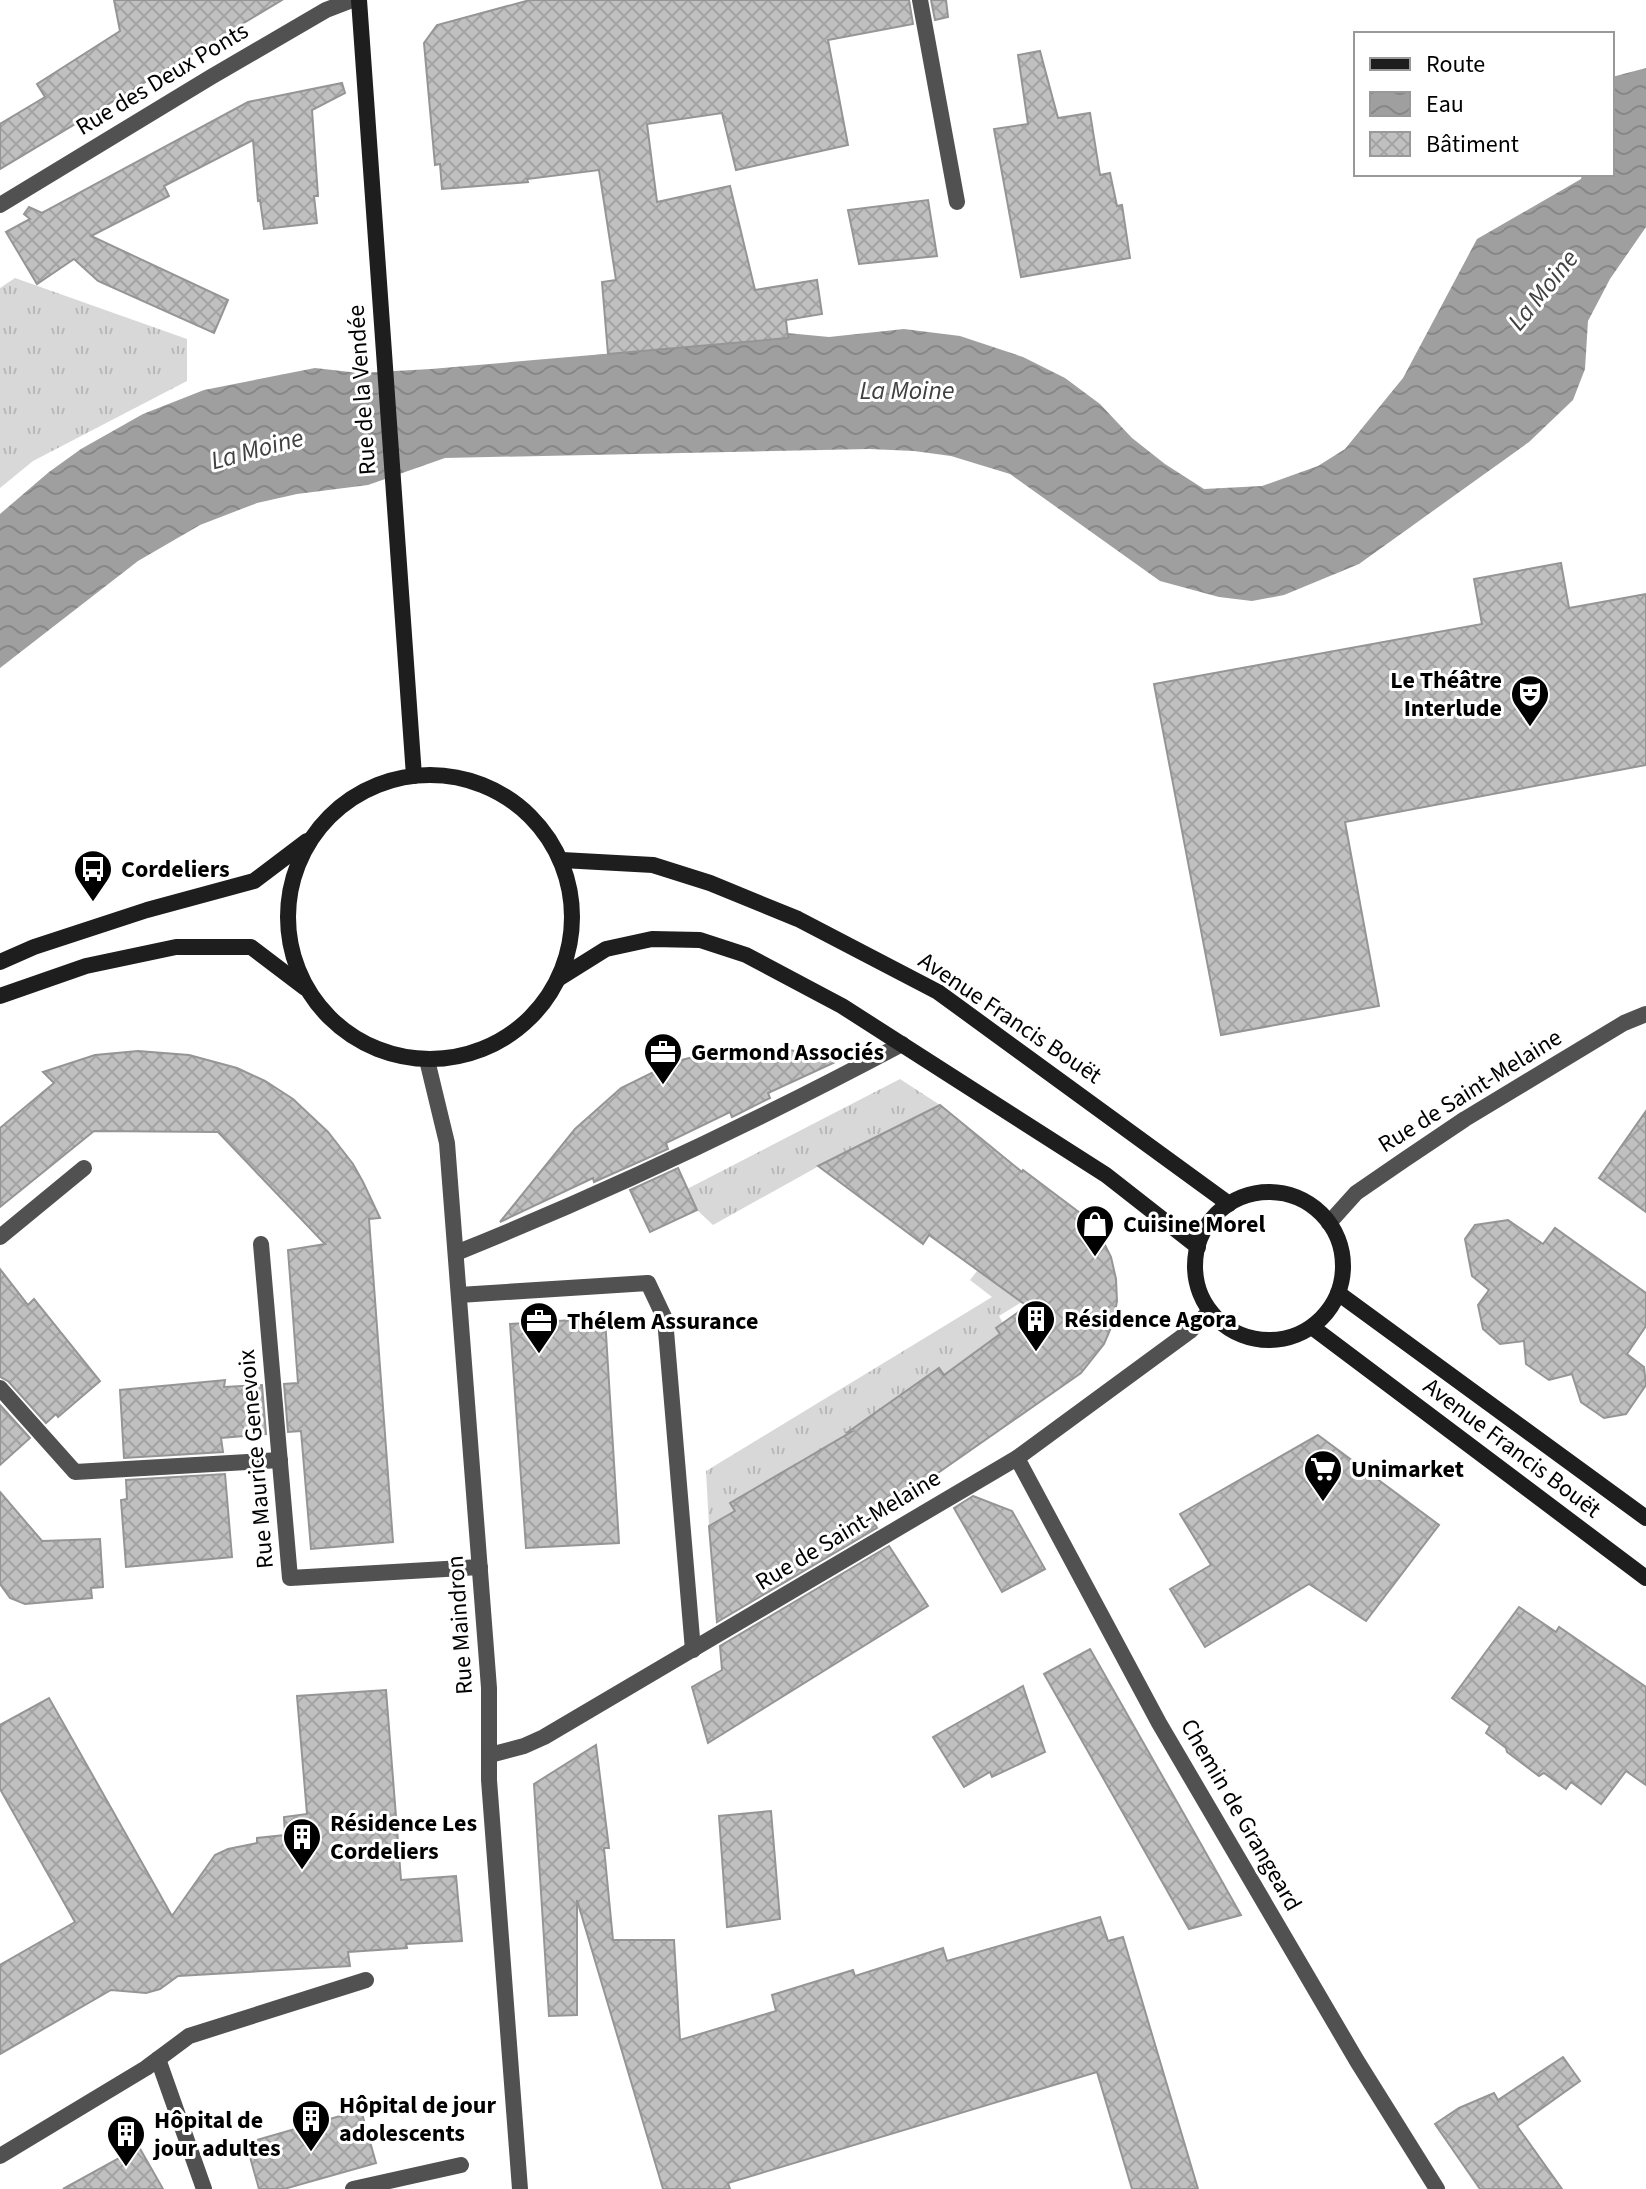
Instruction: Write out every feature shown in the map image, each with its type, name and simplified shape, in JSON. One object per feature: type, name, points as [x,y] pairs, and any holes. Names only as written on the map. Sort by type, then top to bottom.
[{"type":"main road","name":"Rue de la Vendée","points":[[359,0],[414,776]]},
{"type":"main road","points":[[0,962],[34,947],[147,910],[254,881],[308,840],[330,815],[352,797],[377,785],[414,776],[439,775],[471,780],[498,792],[525,810],[546,832],[562,860],[570,901],[567,943],[558,979],[540,1012],[505,1039],[469,1055],[427,1060],[393,1054],[356,1040],[327,1018],[305,988],[251,947],[176,947],[86,966],[0,996]]},
{"type":"main road","points":[[305,988],[293,947],[289,915],[292,882],[308,840]]},
{"type":"main road","name":"Avenue Francis Bouët","points":[[562,860],[653,865],[710,883],[812,926],[938,992],[1229,1204]]},
{"type":"main road","points":[[558,979],[606,949],[652,939],[700,940],[746,955],[842,1006],[1106,1175],[1198,1247]]},
{"type":"main road","points":[[1272,1192],[1294,1197],[1314,1208],[1329,1223],[1340,1245],[1343,1269],[1338,1293],[1327,1312],[1312,1327],[1291,1337],[1269,1341],[1247,1337],[1226,1327],[1210,1311],[1199,1291],[1195,1269],[1198,1247],[1215,1216],[1229,1204],[1250,1195],[1272,1192]]},
{"type":"main road","name":"Avenue Francis Bouët","points":[[1338,1293],[1646,1518]]},
{"type":"main road","name":"Avenue Francis Bouët","points":[[1312,1327],[1646,1578]]},
{"type":"street","name":"Rue des Deux Ponts","points":[[0,205],[326,10],[352,0]]},
{"type":"street","points":[[920,0],[957,202]]},
{"type":"street","name":"Rue de Saint-Melaine","points":[[1329,1223],[1356,1193],[1465,1119],[1624,1023],[1646,1014]]},
{"type":"street","points":[[456,1253],[560,1211],[822,1087],[902,1044]]},
{"type":"street","name":"Rue Maindron","points":[[427,1060],[447,1143],[480,1567],[499,1939],[520,2189]]},
{"type":"street","points":[[0,1237],[84,1168]]},
{"type":"street","name":"Rue Maurice Genevoix","points":[[261,1244],[290,1578],[480,1567]]},
{"type":"street","points":[[459,1295],[648,1283],[665,1319],[693,1650]]},
{"type":"street","name":"Rue de Saint-Melaine","points":[[490,1755],[544,1737],[1017,1458],[1190,1331],[1210,1311]]},
{"type":"street","points":[[0,1388],[75,1472],[280,1460]]},
{"type":"street","name":"Chemin de Grangeard","points":[[1017,1458],[1159,1723],[1357,2061],[1437,2189]]},
{"type":"street","points":[[0,2156],[158,2059],[189,2036],[366,1980]]},
{"type":"street","points":[[158,2059],[204,2189]]},
{"type":"street","points":[[353,2189],[461,2165]]},
{"type":"green space","points":[[15,278],[187,339],[187,381],[33,461],[0,488],[0,288]]},
{"type":"green space","points":[[900,1079],[940,1105],[819,1166],[713,1225],[697,1210],[687,1189]]},
{"type":"green space","points":[[985,1261],[1030,1297],[999,1316],[1003,1323],[996,1328],[1000,1334],[944,1375],[938,1368],[921,1380],[926,1387],[820,1459],[815,1452],[796,1463],[800,1471],[731,1504],[735,1511],[709,1526],[706,1471],[992,1297],[970,1280]]},
{"type":"water","name":"La Moine","points":[[1646,68],[1646,227],[1610,279],[1588,321],[1585,369],[1573,400],[1529,442],[1359,564],[1284,595],[1252,601],[1219,597],[1160,581],[1010,474],[951,456],[869,449],[445,458],[368,485],[297,494],[257,503],[200,525],[138,561],[0,668],[0,514],[81,449],[143,414],[204,390],[315,368],[359,373],[431,369],[787,338],[787,333],[829,337],[904,329],[960,336],[1023,357],[1065,378],[1100,404],[1132,438],[1204,489],[1262,486],[1318,466],[1345,449],[1403,378],[1477,239],[1582,176],[1614,176],[1614,76]]},
{"type":"building","points":[[114,0],[282,0],[0,169],[0,124],[45,97],[37,84],[120,31]]},
{"type":"building","points":[[530,0],[909,0],[913,24],[828,40],[848,145],[736,170],[722,113],[647,124],[657,202],[730,186],[755,290],[817,280],[822,314],[786,320],[788,338],[608,354],[602,282],[616,280],[599,170],[527,179],[528,182],[442,189],[440,164],[435,165],[424,43],[437,25]]},
{"type":"building","points":[[931,0],[946,0],[948,17],[935,20]]},
{"type":"building","points":[[1040,51],[1058,118],[1090,113],[1100,175],[1110,173],[1117,206],[1122,205],[1130,258],[1021,277],[994,129],[1028,124],[1018,55]]},
{"type":"building","points":[[342,83],[345,93],[312,110],[317,223],[264,229],[258,201],[253,140],[164,186],[169,196],[91,236],[228,300],[214,333],[98,281],[74,259],[37,284],[6,232],[30,219],[24,214],[29,207],[42,213],[248,102]]},
{"type":"building","points":[[928,200],[937,256],[859,264],[848,210]]},
{"type":"building","points":[[1561,563],[1569,608],[1646,594],[1646,765],[1345,822],[1379,1006],[1221,1035],[1154,684],[1482,624],[1474,579]]},
{"type":"building","points":[[768,1047],[844,1058],[768,1093],[770,1098],[732,1117],[730,1112],[666,1143],[668,1149],[594,1182],[593,1178],[500,1222],[575,1129],[621,1088],[674,1062],[712,1052]]},
{"type":"building","points":[[138,1051],[189,1055],[237,1068],[265,1081],[293,1099],[328,1132],[363,1182],[380,1218],[369,1219],[393,1542],[311,1549],[301,1431],[288,1432],[284,1384],[298,1383],[288,1250],[325,1244],[218,1132],[94,1131],[0,1207],[0,1128],[54,1083],[43,1072],[95,1055]]},
{"type":"building","name":"Résidence Agora","points":[[940,1105],[1022,1172],[1088,1219],[1101,1237],[1111,1257],[1117,1301],[1113,1323],[1104,1344],[1081,1373],[872,1519],[877,1528],[717,1622],[709,1526],[735,1511],[730,1503],[851,1432],[848,1432],[939,1368],[944,1375],[1000,1334],[996,1328],[1027,1306],[929,1235],[923,1244],[818,1166]]},
{"type":"building","points":[[1646,1111],[1646,1212],[1599,1178]]},
{"type":"building","points":[[678,1168],[697,1210],[650,1232],[630,1190]]},
{"type":"building","points":[[1508,1220],[1543,1244],[1555,1228],[1646,1293],[1646,1326],[1627,1354],[1644,1367],[1646,1385],[1626,1414],[1604,1418],[1581,1402],[1572,1374],[1549,1380],[1526,1364],[1524,1341],[1500,1344],[1483,1329],[1478,1305],[1489,1290],[1472,1276],[1465,1239],[1475,1225]]},
{"type":"building","points":[[0,1269],[28,1305],[34,1299],[100,1381],[58,1417],[56,1414],[46,1423],[8,1381],[0,1377]]},
{"type":"building","points":[[605,1318],[619,1543],[526,1548],[510,1324]]},
{"type":"building","points":[[225,1380],[224,1387],[262,1385],[266,1434],[221,1438],[223,1452],[124,1458],[120,1390]]},
{"type":"building","points":[[0,1405],[30,1438],[0,1465]]},
{"type":"building","points":[[1318,1435],[1439,1525],[1366,1621],[1309,1584],[1205,1647],[1170,1589],[1211,1565],[1180,1514]]},
{"type":"building","points":[[225,1474],[232,1557],[126,1567],[121,1500],[127,1499],[126,1480]]},
{"type":"building","points":[[0,1492],[42,1541],[100,1539],[103,1587],[91,1588],[92,1598],[25,1604],[10,1598],[0,1584]]},
{"type":"building","points":[[973,1496],[1012,1511],[1045,1569],[1002,1592],[954,1508]]},
{"type":"building","points":[[889,1546],[928,1606],[708,1743],[692,1687],[722,1670],[720,1646]]},
{"type":"building","points":[[1519,1607],[1556,1632],[1559,1627],[1646,1687],[1646,1785],[1626,1771],[1601,1804],[1571,1782],[1566,1789],[1544,1773],[1539,1776],[1507,1752],[1486,1733],[1490,1726],[1452,1698]]},
{"type":"building","points":[[1090,1649],[1241,1915],[1189,1929],[1044,1674]]},
{"type":"building","points":[[1023,1686],[1045,1752],[992,1777],[990,1772],[964,1787],[933,1737]]},
{"type":"building","name":"Résidence Les Cordeliers","points":[[386,1690],[401,1880],[456,1876],[462,1941],[348,1952],[350,1966],[178,1976],[160,1989],[146,1993],[111,1990],[0,2054],[0,1965],[75,1922],[0,1789],[0,1725],[49,1698],[172,1916],[215,1855],[257,1843],[257,1838],[285,1835],[284,1817],[307,1814],[297,1696]]},
{"type":"building","points":[[596,1745],[609,1848],[604,1848],[613,1940],[674,1940],[680,2040],[776,2011],[772,1995],[853,1970],[855,1976],[943,1948],[947,1961],[1100,1917],[1108,1941],[1123,1937],[1198,2189],[1132,2189],[1097,2072],[728,2183],[730,2189],[663,2189],[577,1900],[577,2015],[549,2016],[534,1784]]},
{"type":"building","points":[[771,1811],[780,1919],[727,1927],[719,1816]]},
{"type":"building","points":[[1563,2057],[1580,2081],[1517,2126],[1562,2189],[1480,2189],[1435,2124],[1459,2108],[1494,2093],[1498,2100]]},
{"type":"building","name":"Hôpital de jour adolescents","points":[[361,2110],[376,2163],[284,2189],[259,2189],[246,2143]]},
{"type":"building","name":"Hôpital de jour adultes","points":[[139,2147],[163,2189],[63,2189]]},
{"type":"place","name":"Le Théâtre Interlude","points":[[1530,728]]},
{"type":"place","name":"Cordeliers","points":[[93,903]]},
{"type":"place","name":"Germond Associés","points":[[663,1086]]},
{"type":"place","name":"Cuisine Morel","points":[[1095,1258]]},
{"type":"place","name":"Résidence Agora","points":[[1036,1353]]},
{"type":"place","name":"Thélem Assurance","points":[[539,1355]]},
{"type":"place","name":"Unimarket","points":[[1323,1503]]},
{"type":"place","name":"Résidence Les Cordeliers","points":[[302,1871]]},
{"type":"place","name":"Hôpital de jour adolescents","points":[[311,2153]]},
{"type":"place","name":"Hôpital de jour adultes","points":[[126,2168]]}]
